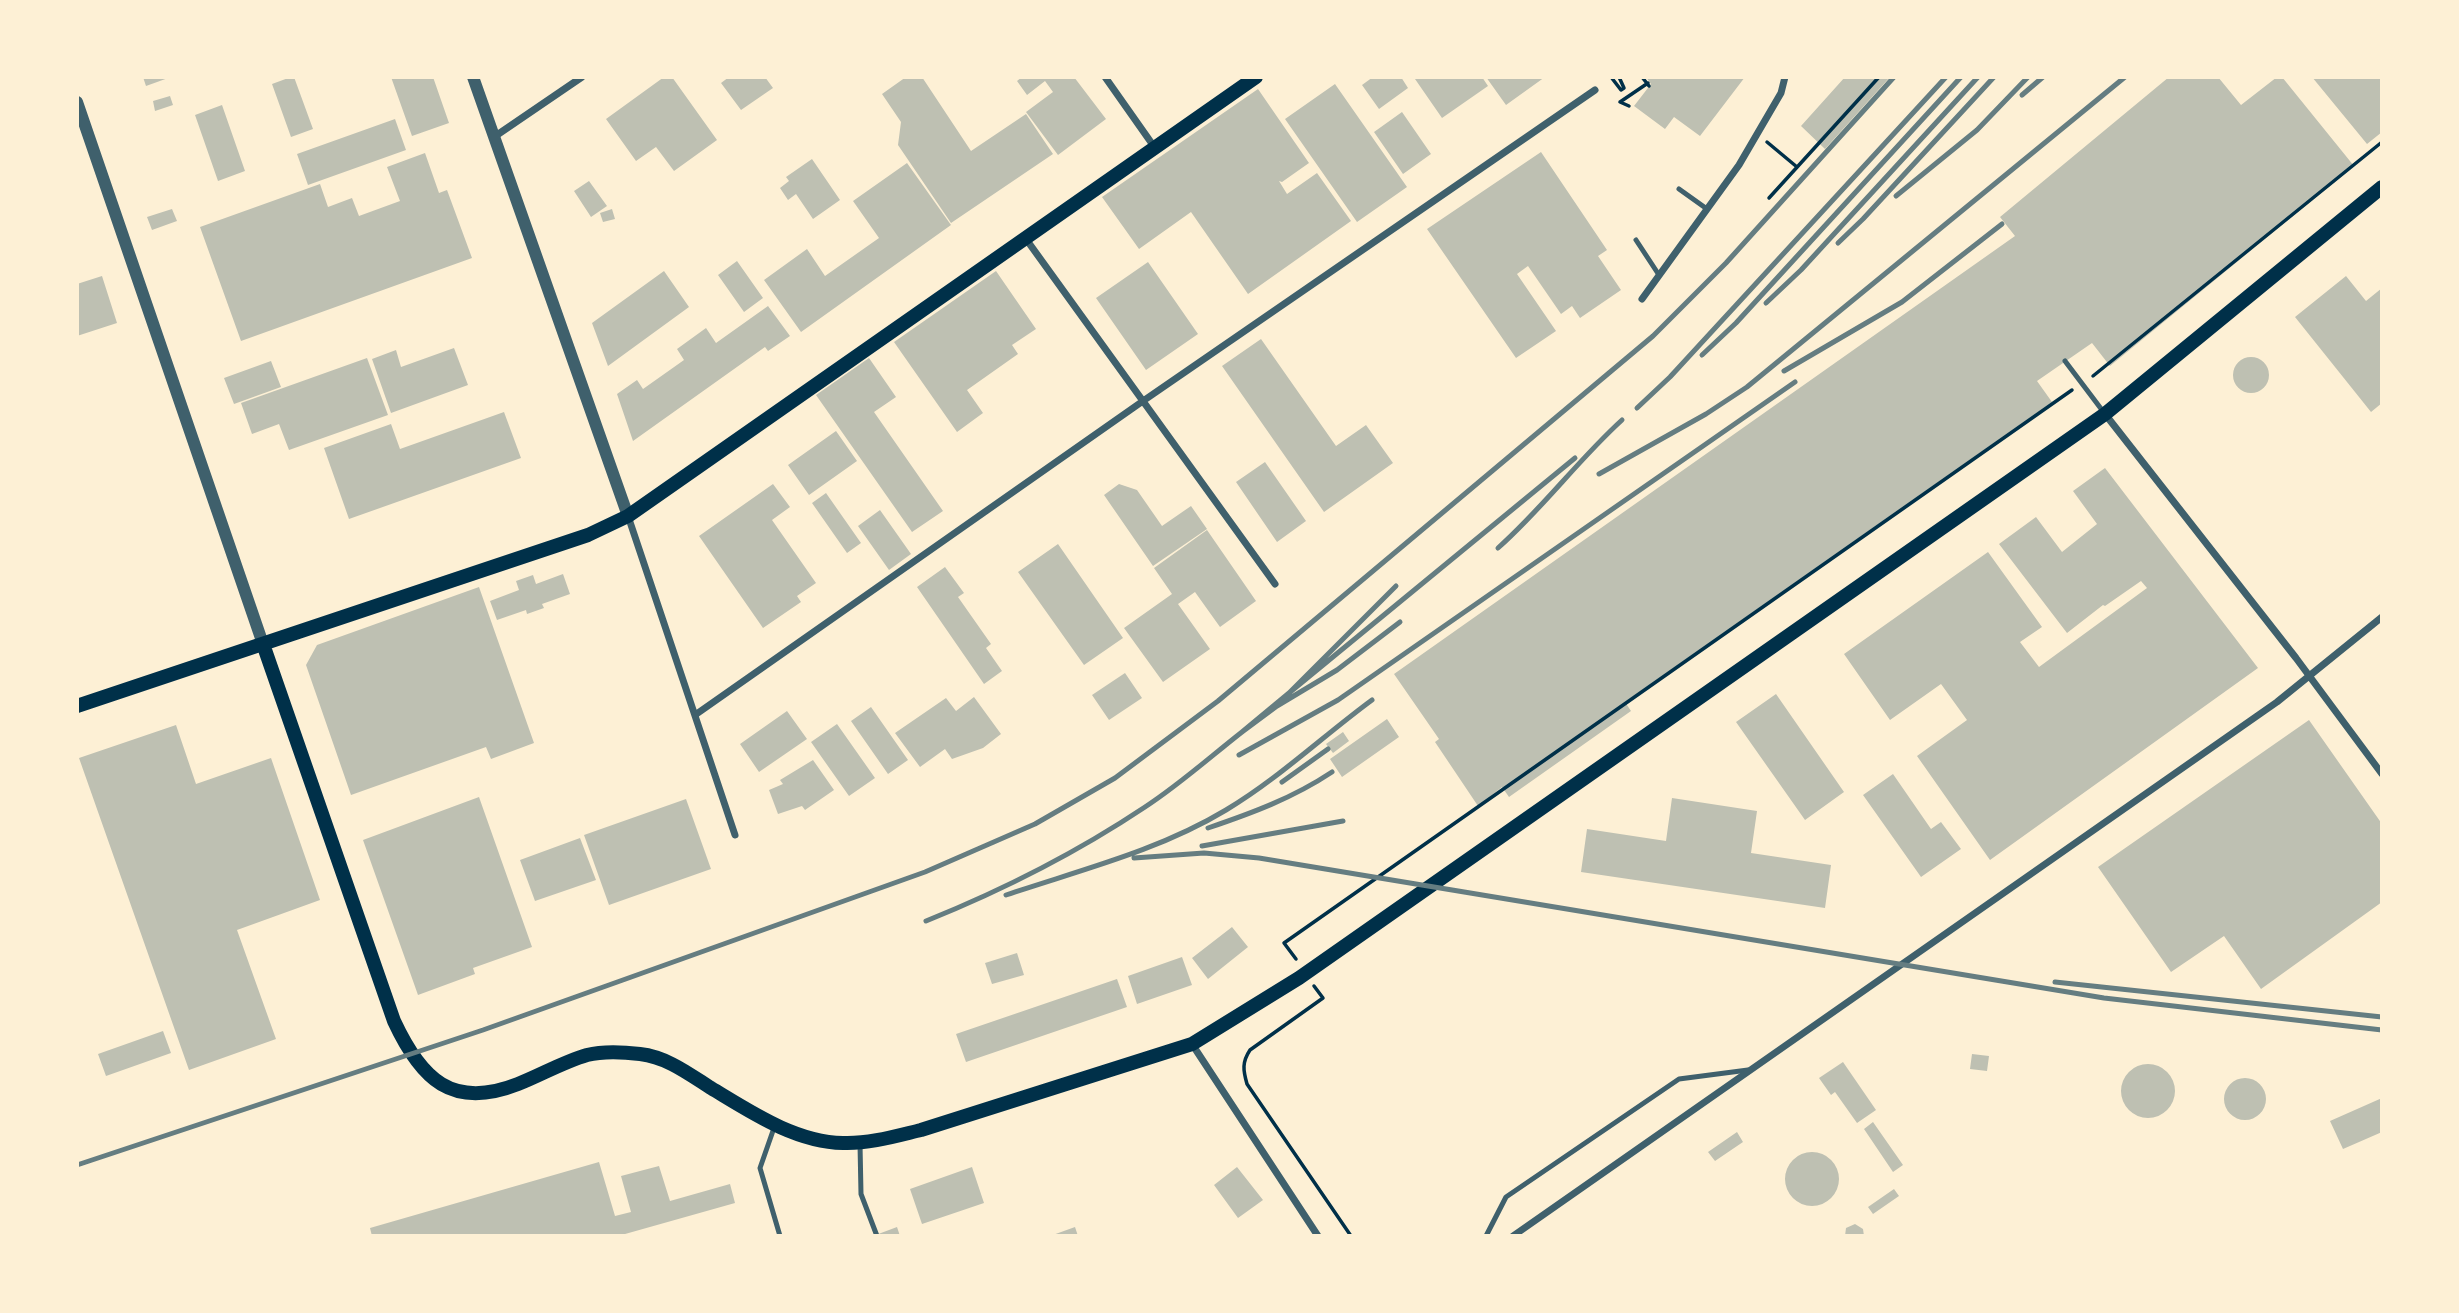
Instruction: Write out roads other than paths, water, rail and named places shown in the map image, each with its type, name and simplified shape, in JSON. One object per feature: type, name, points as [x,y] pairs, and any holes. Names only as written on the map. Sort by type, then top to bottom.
[{"type":"main road","points":[[77,706],[598,532],[628,516],[1256,77]]},
{"type":"main road","points":[[262,644],[394,1021],[411,1055],[428,1074],[448,1088],[475,1093],[506,1089],[586,1055],[649,1055],[673,1065],[775,1125],[816,1139],[860,1142],[921,1130],[1192,1044],[1306,974],[2105,414],[2382,187]]},
{"type":"street","points":[[473,77],[628,516],[735,835]]},
{"type":"street","points":[[494,137],[582,77]]},
{"type":"street","points":[[1105,77],[1155,148]]},
{"type":"street","points":[[1642,299],[1758,134],[1781,93],[1785,77]]},
{"type":"street","points":[[695,715],[1594,90]]},
{"type":"street","points":[[77,102],[262,644]]},
{"type":"street","points":[[1026,239],[1275,584]]},
{"type":"street","points":[[2105,414],[2382,774]]},
{"type":"street","points":[[1513,1236],[2277,702],[2382,617]]},
{"type":"street","points":[[1192,1044],[1318,1236]]},
{"type":"lane","points":[[1679,189],[1707,209]]},
{"type":"lane","points":[[1636,240],[1659,275]]},
{"type":"lane","points":[[2065,361],[2105,414]]},
{"type":"lane","points":[[1486,1236],[1506,1197],[1679,1079],[1750,1070]]},
{"type":"lane","points":[[775,1125],[760,1168],[780,1236]]},
{"type":"lane","points":[[860,1142],[861,1194],[877,1236]]},
{"type":"railway","points":[[77,1165],[483,1030],[925,872],[1035,824],[1115,778],[1218,701],[1653,336],[1726,263],[1894,77]]},
{"type":"railway","points":[[1637,408],[1670,377],[1946,77]]},
{"type":"railway","points":[[1702,355],[1736,323],[1961,77]]},
{"type":"railway","points":[[1766,303],[1801,270],[1978,77]]},
{"type":"railway","points":[[1838,243],[1994,77]]},
{"type":"railway","points":[[1896,196],[1977,130],[2028,77]]},
{"type":"railway","points":[[2022,95],[2043,77]]},
{"type":"railway","points":[[1599,474],[1706,414],[1747,387],[2125,77]]},
{"type":"railway","points":[[1784,371],[1902,302],[2002,224]]},
{"type":"railway","points":[[1239,755],[1338,700],[1795,382]]},
{"type":"railway","points":[[1498,548],[1622,420]]},
{"type":"railway","points":[[1396,586],[1289,693],[1575,458]]},
{"type":"railway","points":[[1289,693],[1242,732],[1277,706],[1337,670],[1400,622]]},
{"type":"railway","points":[[1006,895],[1118,859],[1200,824],[1264,785],[1372,700]]},
{"type":"railway","points":[[926,921],[1011,883],[1119,824],[1158,798],[1242,732]]},
{"type":"railway","points":[[1282,782],[1328,749]]},
{"type":"railway","points":[[1208,828],[1272,804],[1332,772]]},
{"type":"railway","points":[[1202,846],[1343,821]]},
{"type":"railway","points":[[1134,858],[1204,853],[1259,858],[2104,998],[2382,1030]]},
{"type":"railway","points":[[2055,982],[2382,1017]]}]
